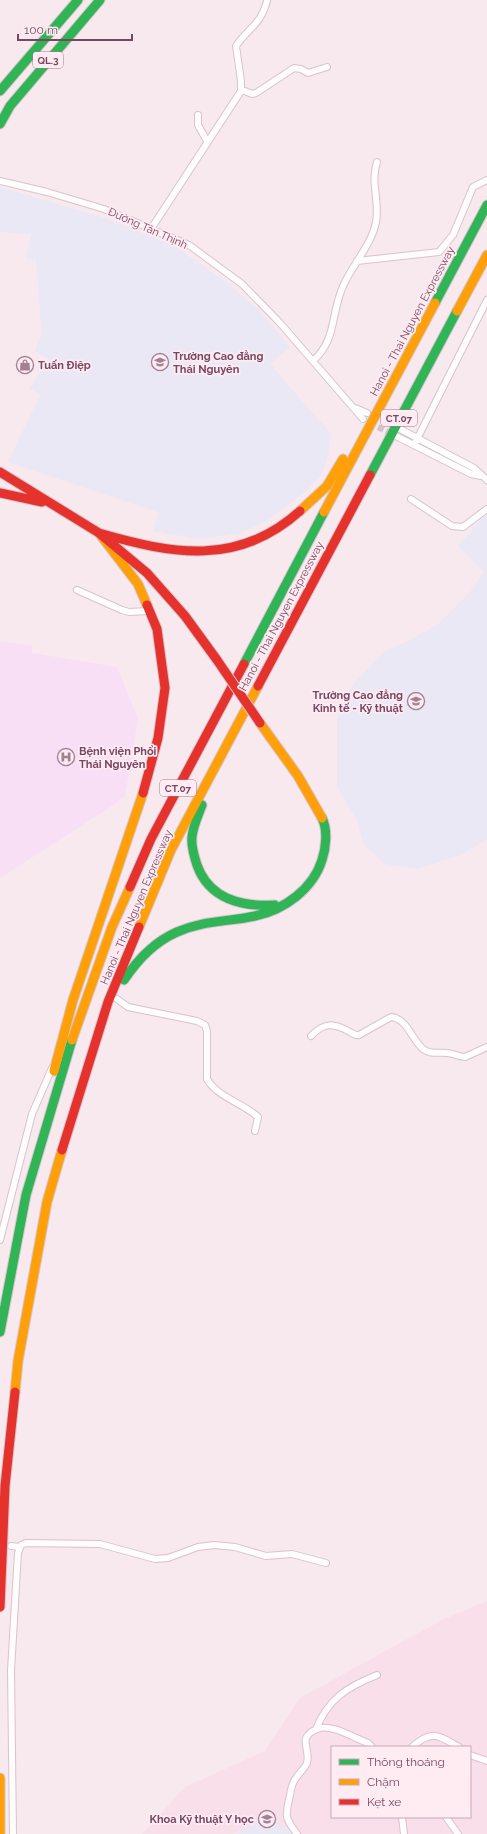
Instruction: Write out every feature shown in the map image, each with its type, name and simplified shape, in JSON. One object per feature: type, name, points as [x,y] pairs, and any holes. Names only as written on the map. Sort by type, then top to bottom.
[{"type":"highway","name":"QL.3","points":[[0,91],[22,68],[78,0]]},
{"type":"highway","name":"QL.3","points":[[0,124],[10,106],[33,77],[100,0]]},
{"type":"highway","points":[[22,68],[33,77]]},
{"type":"highway","name":"Hanoi - Thai Nguyen Expressway","points":[[0,1332],[26,1195],[85,1000],[112,927],[151,839],[487,205]]},
{"type":"highway","name":"Hanoi - Thai Nguyen Expressway","points":[[0,1607],[5,1486],[18,1361],[47,1202],[108,1002],[170,850],[487,255]]},
{"type":"highway","points":[[98,533],[140,545],[184,552],[205,552],[233,547],[266,536],[278,529],[327,486],[347,454],[394,366],[447,280]]},
{"type":"highway","points":[[0,474],[12,479],[49,504],[98,533],[147,573],[185,616],[217,660],[312,797],[324,822],[325,848],[318,873],[304,890],[288,903],[265,914],[206,921],[179,929],[150,948],[132,967],[122,984],[95,1064],[77,1100]]},
{"type":"highway","points":[[3,493],[49,504]]},
{"type":"highway","points":[[26,1195],[49,1091],[74,1000],[142,795],[158,738],[165,688],[157,629],[138,584],[98,533]]},
{"type":"highway","points":[[288,903],[247,906],[231,902],[216,893],[204,879],[195,860],[192,840],[196,820],[205,799],[269,677],[313,581]]},
{"type":"highway","points":[[0,1778],[0,1834]]},
{"type":"street","points":[[151,229],[241,91],[236,46],[259,22],[267,1]]},
{"type":"street","points":[[241,91],[252,94],[256,93],[294,68],[301,69],[308,73],[327,67]]},
{"type":"street","points":[[198,115],[198,125],[207,141]]},
{"type":"street","points":[[313,361],[326,347],[331,334],[338,298],[376,223],[377,212],[373,183],[377,162]]},
{"type":"street","name":"Đường Tân Thịnh","points":[[0,180],[104,209],[189,245],[242,284],[280,323],[363,419]]},
{"type":"street","points":[[357,261],[439,252],[454,235],[473,188],[487,180]]},
{"type":"street","points":[[414,445],[487,300]]},
{"type":"street","name":"Đường Tân Thịnh","points":[[353,408],[367,413]]},
{"type":"street","points":[[400,429],[418,437],[474,468],[487,480]]},
{"type":"street","points":[[396,436],[471,474],[481,476]]},
{"type":"street","points":[[411,499],[452,526],[464,527],[487,509]]},
{"type":"street","points":[[77,590],[122,610],[129,612],[149,611]]},
{"type":"street","points":[[117,999],[128,1007],[196,1021],[205,1025],[207,1031],[207,1079],[215,1089],[247,1108],[258,1117],[255,1131]]},
{"type":"street","points":[[311,1036],[318,1029],[326,1025],[339,1027],[356,1036],[391,1017],[398,1019],[421,1047],[431,1052],[447,1053],[465,1057],[487,1047]]},
{"type":"street","points":[[0,1240],[32,1114],[61,1047]]},
{"type":"street","points":[[11,1546],[20,1547],[26,1543],[100,1544],[155,1559],[168,1558],[198,1547],[214,1545],[235,1547],[266,1556],[292,1554],[326,1563]]},
{"type":"street","points":[[13,1834],[12,1663],[20,1547]]},
{"type":"street","points":[[316,1729],[322,1713],[332,1702],[346,1691],[376,1675]]},
{"type":"street","points":[[297,1834],[287,1819],[286,1810],[292,1786],[306,1763],[305,1738],[316,1729],[324,1727],[334,1728],[368,1743],[371,1746]]},
{"type":"street","points":[[413,1746],[430,1735],[436,1735],[457,1746]]},
{"type":"street","points":[[471,1755],[487,1761]]},
{"type":"street","points":[[402,1818],[404,1834]]},
{"type":"street","points":[[447,1818],[458,1834]]},
{"type":"shaded area","name":"Trường Cao đẳng Thái Nguyên","points":[[0,187],[105,218],[173,245],[224,280],[261,312],[290,347],[270,364],[331,434],[328,456],[321,476],[305,492],[268,520],[238,534],[200,539],[153,531],[158,512],[8,462],[40,395],[30,388],[48,359],[35,351],[42,334],[36,260],[26,258],[31,234],[0,232]]},
{"type":"shaded area","name":"Trường Cao đẳng Kinh tế - Kỹ thuật","points":[[487,513],[487,839],[463,854],[418,869],[385,864],[364,845],[358,822],[337,786],[337,719],[354,683],[385,651],[412,639],[438,624],[470,592],[484,572],[458,546]]},
{"type":"shaded area","name":"Bệnh viện Phổi Thái Nguyên","points":[[0,641],[32,646],[32,653],[117,667],[138,719],[125,796],[106,810],[0,878]]},
{"type":"shaded area","points":[[487,1601],[487,1834],[142,1834],[185,1787],[265,1751],[300,1698],[440,1621]]},
{"type":"shaded area","name":"Khoa Kỹ thuật Y học","points":[[272,1813],[280,1829],[287,1826],[292,1834],[233,1834]]},
{"type":"tunnel","points":[[374,416],[396,427]]},
{"type":"tunnel","points":[[370,423],[394,435]]},
{"type":"traffic: fast","points":[[0,91],[78,0]]},
{"type":"traffic: fast","points":[[0,124],[10,106],[100,0]]},
{"type":"traffic: fast","points":[[435,303],[487,205]]},
{"type":"traffic: fast","points":[[370,475],[457,311]]},
{"type":"traffic: fast","points":[[244,664],[324,512]]},
{"type":"traffic: fast","points":[[202,805],[195,825],[192,840],[192,847],[202,877],[218,893],[228,898],[251,904],[275,905]]},
{"type":"traffic: fast","points":[[124,980],[147,952],[161,941],[177,932],[197,925],[245,918],[266,913],[296,897],[312,880],[322,860],[326,839],[322,818]]},
{"type":"traffic: fast","points":[[0,1332],[26,1195],[72,1040]]},
{"type":"traffic: slow","points":[[457,311],[487,255]]},
{"type":"traffic: slow","points":[[324,512],[435,303]]},
{"type":"traffic: slow","points":[[300,511],[327,486],[343,459]]},
{"type":"traffic: slow","points":[[99,533],[138,584],[147,605]]},
{"type":"traffic: slow","points":[[139,927],[171,850],[258,686]]},
{"type":"traffic: slow","points":[[260,723],[298,776],[322,818]]},
{"type":"traffic: slow","points":[[54,1071],[73,1000],[143,793]]},
{"type":"traffic: slow","points":[[72,1040],[112,927],[130,887]]},
{"type":"traffic: slow","points":[[15,1392],[18,1361],[47,1202],[62,1150]]},
{"type":"traffic: slow","points":[[0,1778],[0,1834]]},
{"type":"traffic: jam","points":[[0,472],[99,533],[147,573],[185,616],[217,660]]},
{"type":"traffic: jam","points":[[258,686],[370,475]]},
{"type":"traffic: jam","points":[[0,493],[42,502]]},
{"type":"traffic: jam","points":[[99,533],[152,546],[178,550],[204,551],[228,548],[253,541],[277,529],[300,511]]},
{"type":"traffic: jam","points":[[143,793],[158,738],[165,688],[157,629],[147,605]]},
{"type":"traffic: jam","points":[[217,660],[260,723]]},
{"type":"traffic: jam","points":[[130,887],[151,839],[244,664]]},
{"type":"traffic: jam","points":[[62,1150],[108,1002],[139,927]]},
{"type":"traffic: jam","points":[[0,1607],[5,1486],[15,1392]]},
{"type":"place","name":"Trường Cao đẳng Thái Nguyên","points":[[160,362]]},
{"type":"place","name":"Tuấn Điệp","points":[[25,365]]},
{"type":"place","name":"Trường Cao đẳng Kinh tế - Kỹ thuật","points":[[416,701]]},
{"type":"place","name":"Bệnh viện Phổi Thái Nguyên","points":[[66,757]]},
{"type":"place","name":"Khoa Kỹ thuật Y học","points":[[267,1819]]}]
